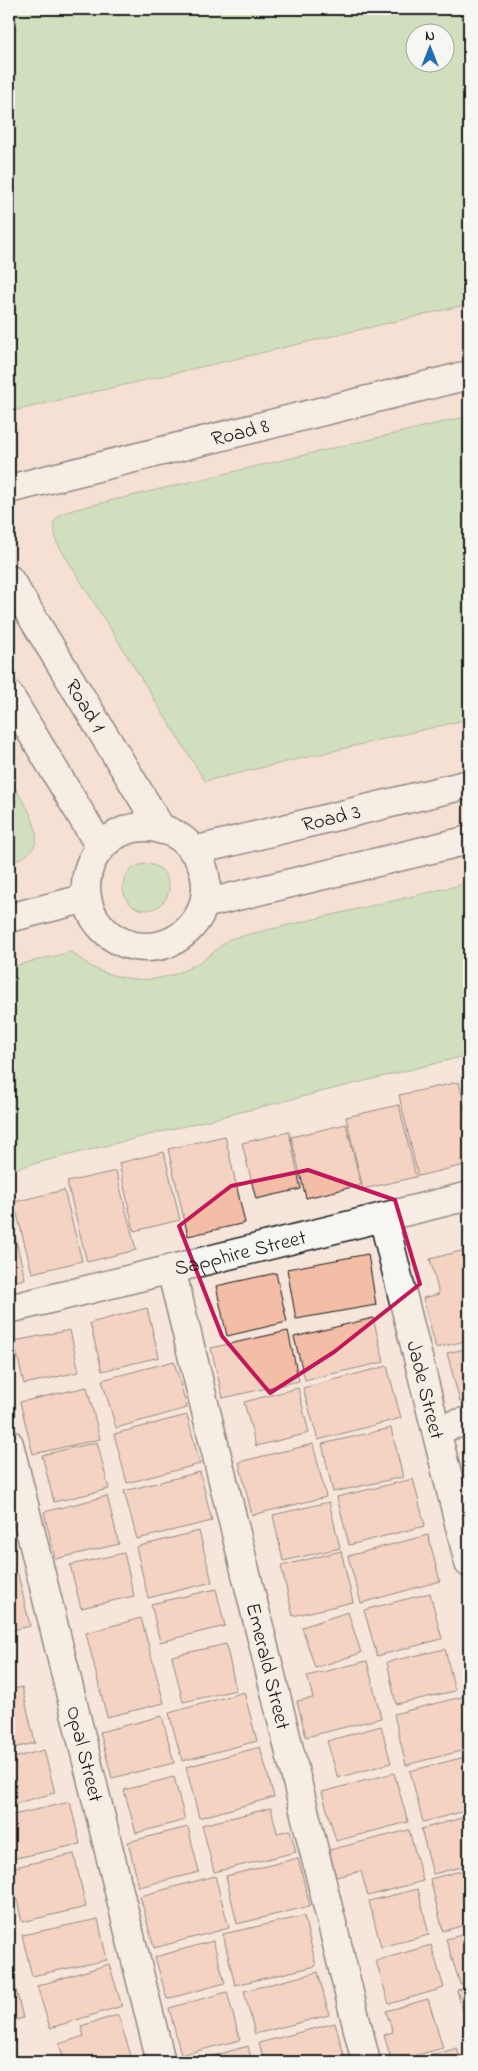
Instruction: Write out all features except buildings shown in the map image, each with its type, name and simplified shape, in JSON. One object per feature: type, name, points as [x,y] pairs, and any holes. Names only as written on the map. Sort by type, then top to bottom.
[{"type":"street","name":"Road 8","points":[[9,489],[469,375]]},
{"type":"street","name":"Road 1","points":[[9,579],[162,830]]},
{"type":"street","points":[[9,695],[101,848]]},
{"type":"street","name":"Road 3","points":[[193,851],[469,784]]},
{"type":"street","points":[[146,828],[162,830],[174,834],[193,851],[202,867],[206,885],[204,904],[196,920],[184,933],[169,943],[152,947],[134,946],[117,940],[103,929],[92,914],[87,898],[86,880],[91,862],[101,848],[114,836],[129,830],[146,828]]},
{"type":"street","points":[[204,904],[469,840]]},
{"type":"street","points":[[9,918],[87,898]]},
{"type":"street","name":"Sapphire Street","points":[[9,1309],[469,1196]]},
{"type":"street","name":"Jade Street","points":[[383,1217],[469,1563]]},
{"type":"street","name":"Emerald Street","points":[[171,1269],[366,2062]]},
{"type":"street","points":[[436,1429],[469,1421]]},
{"type":"street","name":"Opal Street","points":[[9,1444],[161,2062]]},
{"type":"highlighted area","points":[[308,1170],[395,1200],[420,1284],[334,1352],[270,1393],[222,1336],[179,1226],[231,1186]]},
{"type":"shaded area","points":[[9,9],[469,9],[469,1055],[9,1170]]},
{"type":"green space","points":[[9,9],[469,9],[469,304],[9,412]]},
{"type":"green space","points":[[469,416],[469,719],[205,781],[57,543],[53,523],[61,514],[76,509]]},
{"type":"green space","points":[[9,779],[30,814],[35,826],[36,838],[33,848],[25,856],[9,862]]},
{"type":"green space","points":[[146,864],[159,868],[165,874],[169,887],[165,900],[159,906],[146,910],[133,906],[127,900],[123,887],[127,874],[133,868]]},
{"type":"green space","points":[[469,883],[469,1055],[9,1170],[9,967],[71,952],[96,969],[115,976],[151,979],[168,976],[199,962],[229,939]]}]
